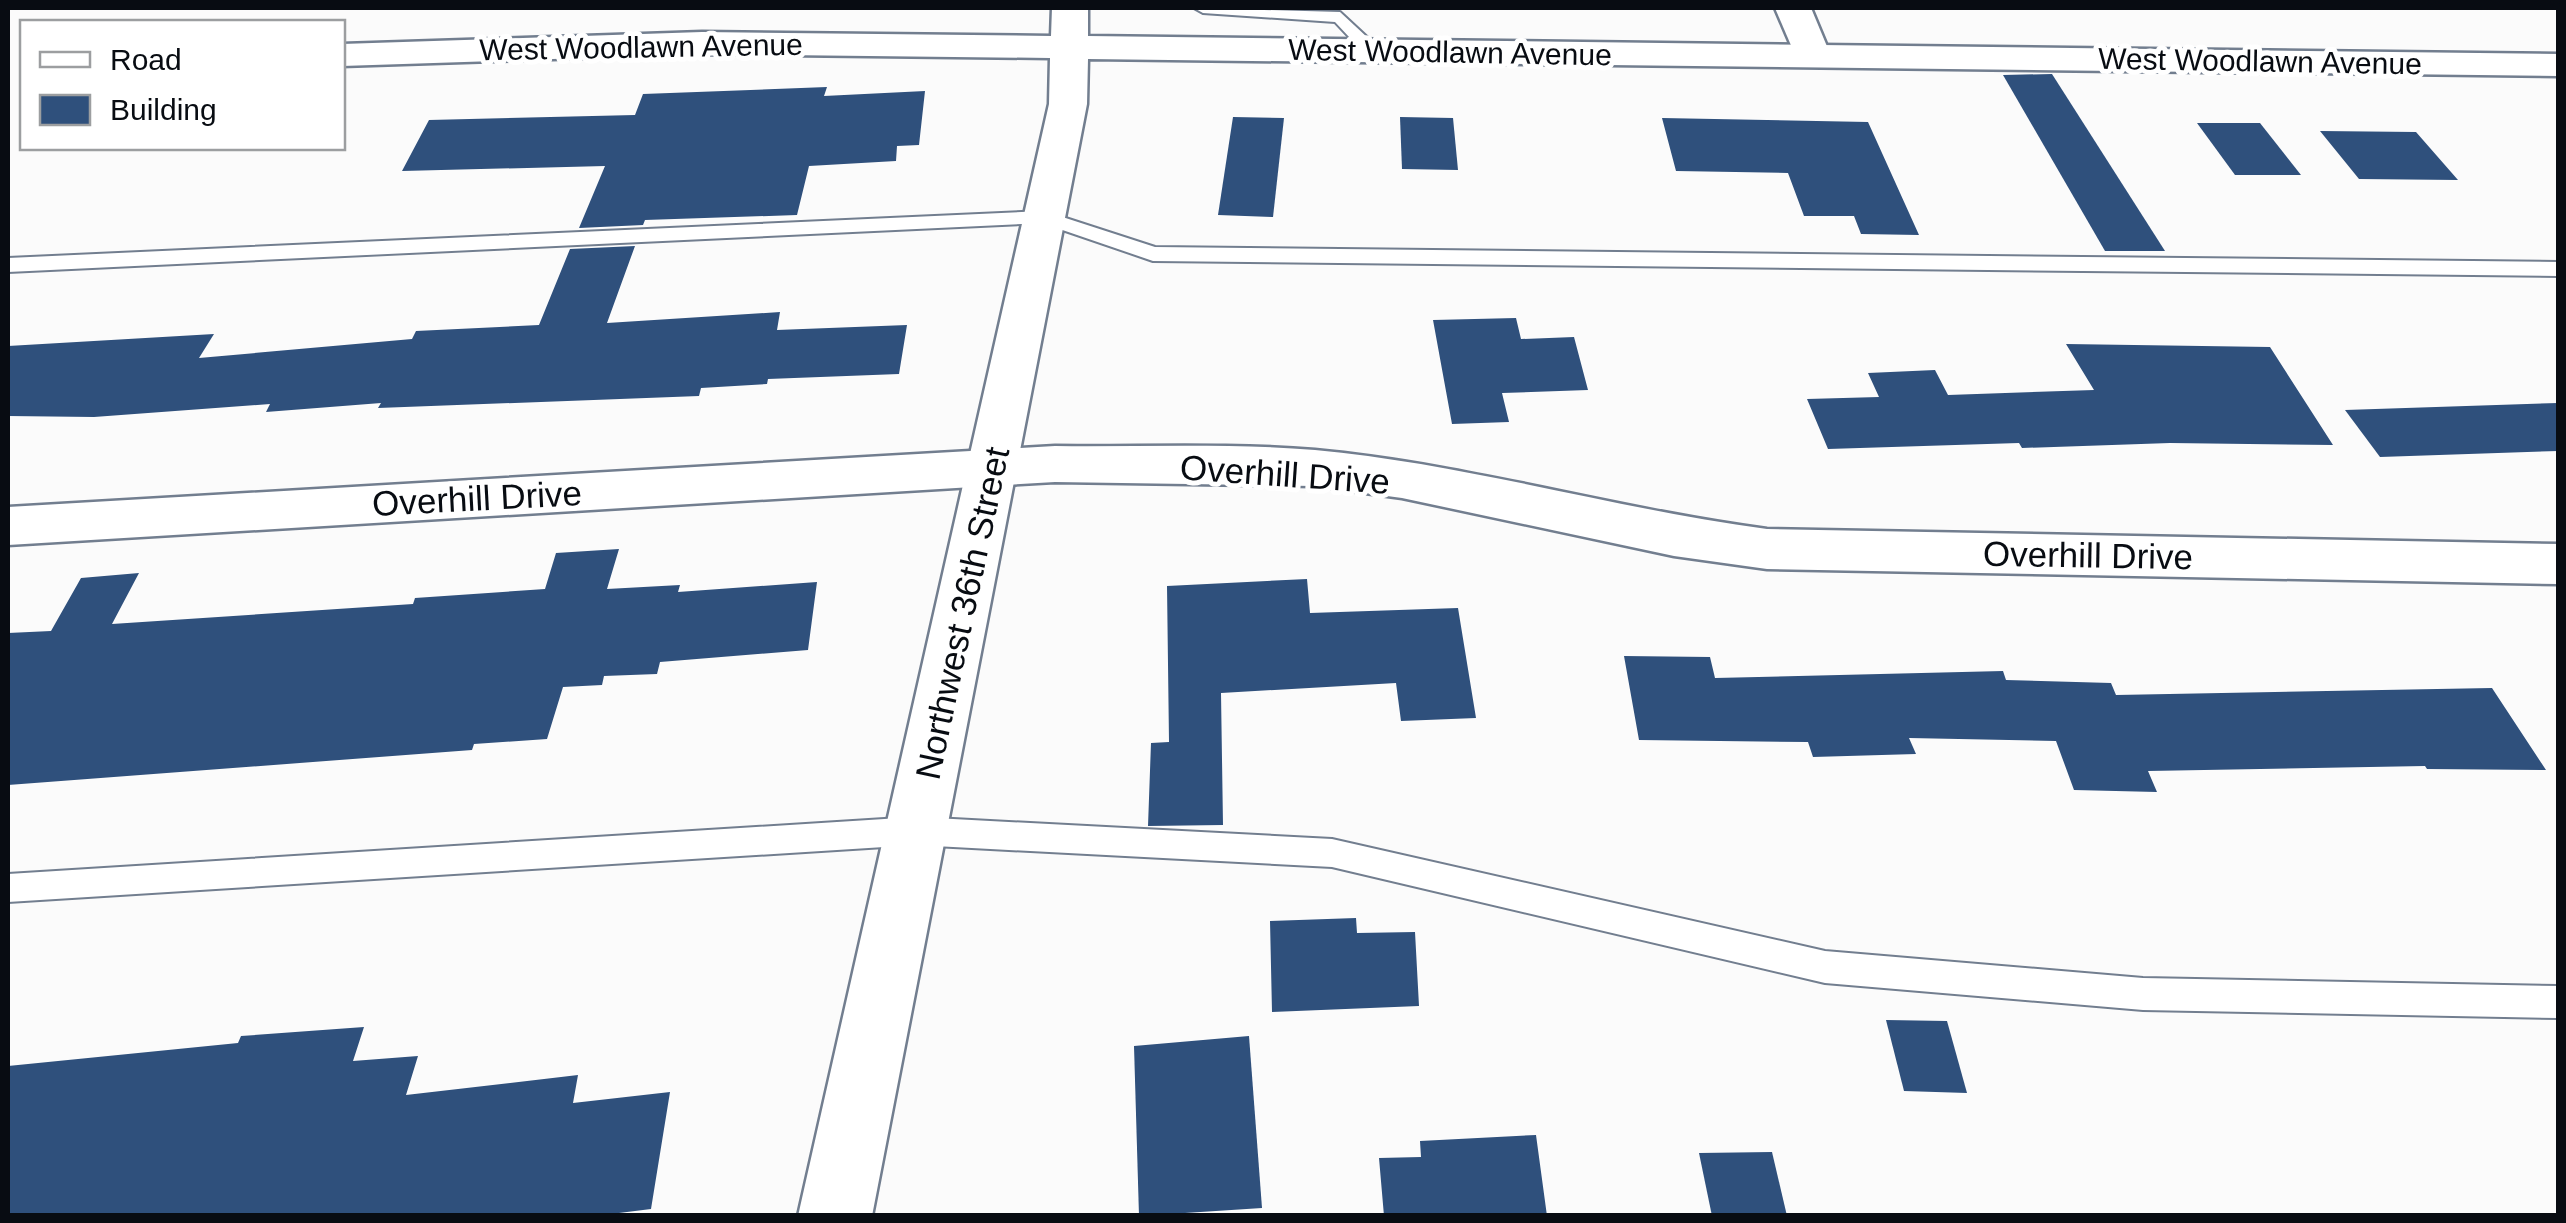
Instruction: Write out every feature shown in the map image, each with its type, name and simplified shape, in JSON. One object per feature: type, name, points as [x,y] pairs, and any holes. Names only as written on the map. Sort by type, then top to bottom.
[{"type":"street","points":[[1793,8],[1812,56]]},
{"type":"street","name":"West Woodlawn Avenue","points":[[345,55],[1070,28],[1373,51],[2558,65]]},
{"type":"street","name":"Northwest 36th Street","points":[[835,1216],[1068,104],[1070,28]]},
{"type":"street","name":"Overhill Drive","points":[[8,526],[1055,464],[1313,468],[1402,480],[1674,536],[1767,549],[2558,564]]},
{"type":"lane","points":[[1203,8],[1340,17],[1373,51]]},
{"type":"lane","points":[[8,265],[1044,218],[1152,254],[2558,269]]},
{"type":"lane","points":[[8,888],[916,831],[1332,853],[1825,967],[2143,994],[2558,1002]]},
{"type":"building","points":[[2052,74],[2165,251],[2105,251],[2003,75]]},
{"type":"building","points":[[827,87],[824,96],[925,91],[919,145],[897,146],[896,161],[809,166],[797,215],[645,220],[643,225],[579,228],[605,166],[402,171],[429,120],[635,115],[643,94]]},
{"type":"building","points":[[1233,117],[1284,118],[1273,217],[1218,215]]},
{"type":"building","points":[[1400,117],[1453,118],[1458,170],[1402,169]]},
{"type":"building","points":[[1662,118],[1868,122],[1919,235],[1861,234],[1854,216],[1804,216],[1788,173],[1676,171]]},
{"type":"building","points":[[2197,123],[2260,123],[2301,175],[2235,175]]},
{"type":"building","points":[[2320,131],[2416,132],[2458,180],[2359,179]]},
{"type":"building","points":[[635,246],[607,323],[780,312],[777,330],[907,325],[899,374],[768,379],[767,384],[701,388],[699,396],[378,408],[381,403],[266,412],[270,404],[94,417],[8,416],[8,346],[214,334],[199,358],[412,339],[416,331],[539,325],[570,249]]},
{"type":"building","points":[[1516,318],[1521,339],[1574,337],[1588,390],[1502,393],[1509,422],[1452,424],[1433,320]]},
{"type":"building","points":[[2066,344],[2270,347],[2333,445],[2170,443],[2022,448],[2019,443],[1828,449],[1807,399],[1879,397],[1868,373],[1935,370],[1948,395],[2094,390]]},
{"type":"building","points":[[2558,403],[2558,451],[2380,457],[2345,410]]},
{"type":"building","points":[[619,549],[607,589],[680,585],[678,592],[817,582],[808,650],[660,662],[657,674],[604,676],[602,685],[563,687],[547,739],[474,744],[472,750],[8,785],[8,633],[51,631],[81,578],[139,573],[112,624],[413,604],[415,598],[545,589],[556,553]]},
{"type":"building","points":[[1307,579],[1310,613],[1458,608],[1476,718],[1401,721],[1396,683],[1221,693],[1223,825],[1148,826],[1151,743],[1169,742],[1167,586]]},
{"type":"building","points":[[1624,656],[1710,657],[1715,678],[2003,671],[2006,680],[2111,683],[2116,695],[2492,688],[2546,770],[2425,766],[2148,771],[2157,792],[2074,790],[2056,741],[1909,738],[1916,754],[1813,757],[1808,742],[1639,740]]},
{"type":"building","points":[[1356,918],[1357,933],[1415,932],[1419,1006],[1272,1012],[1270,921]]},
{"type":"building","points":[[1886,1020],[1947,1021],[1967,1093],[1904,1091]]},
{"type":"building","points":[[364,1027],[353,1061],[418,1056],[406,1095],[578,1075],[573,1103],[670,1092],[651,1209],[595,1216],[8,1216],[8,1066],[238,1043],[241,1036]]},
{"type":"building","points":[[1249,1036],[1262,1208],[1139,1216],[1134,1046]]},
{"type":"building","points":[[1536,1135],[1547,1216],[1384,1216],[1379,1158],[1421,1157],[1420,1141]]},
{"type":"building","points":[[1772,1152],[1787,1216],[1712,1216],[1699,1153]]}]
